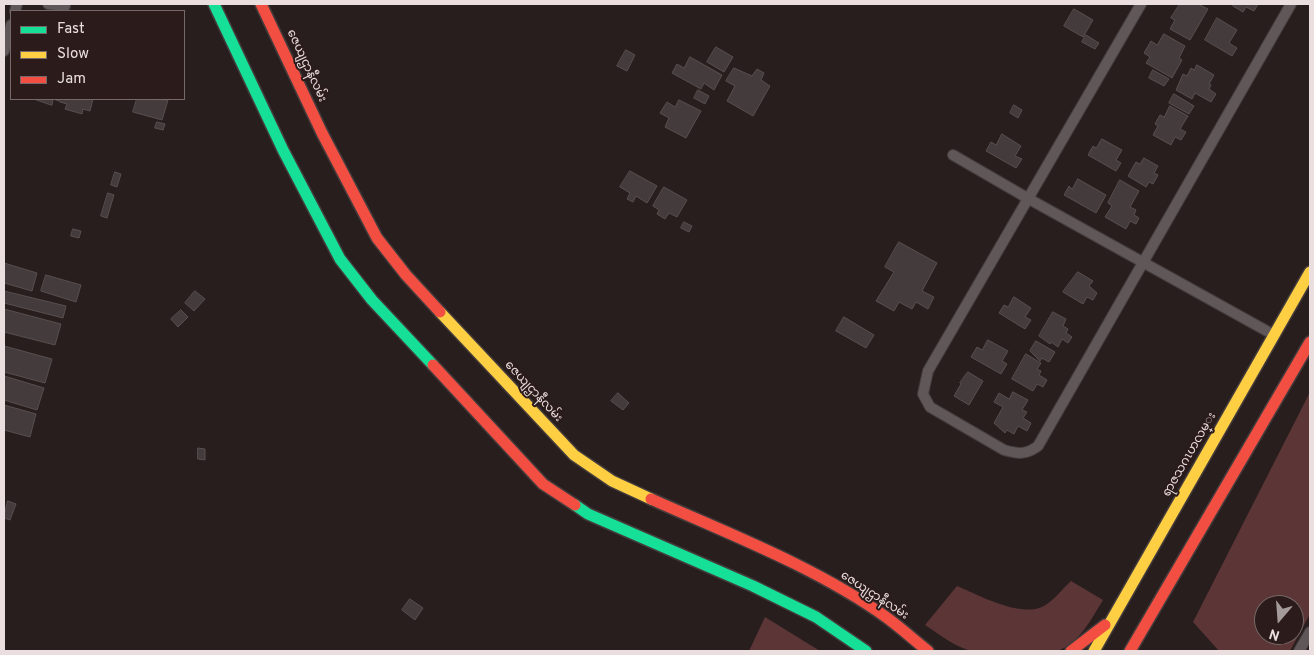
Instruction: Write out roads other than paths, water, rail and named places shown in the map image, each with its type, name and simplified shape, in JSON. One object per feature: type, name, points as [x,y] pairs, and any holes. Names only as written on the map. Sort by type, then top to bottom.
[{"type":"main road","points":[[214,4],[282,150],[340,260],[372,300],[543,484],[588,514],[753,586],[816,618],[866,651]]},
{"type":"main road","name":"ဇေယျဌာနီလမ်း","points":[[262,4],[322,133],[377,238],[406,275],[574,455],[612,481],[768,552],[831,584],[886,618],[928,651]]},
{"type":"main road","name":"ရာဇသဂၤဟလမ္း","points":[[1094,651],[1310,272]]},
{"type":"main road","points":[[1130,651],[1307,355],[1310,342]]},
{"type":"main road","points":[[1071,651],[1112,619]]},
{"type":"street","points":[[48,4],[65,6]]},
{"type":"street","points":[[1140,4],[928,371],[923,394],[930,407],[1004,450],[1017,454],[1030,452],[1038,446],[1144,264],[1291,4]]},
{"type":"street","points":[[4,51],[10,29]]},
{"type":"street","points":[[953,155],[1144,264],[1274,335]]},
{"type":"street","points":[[1300,651],[1310,632]]}]
